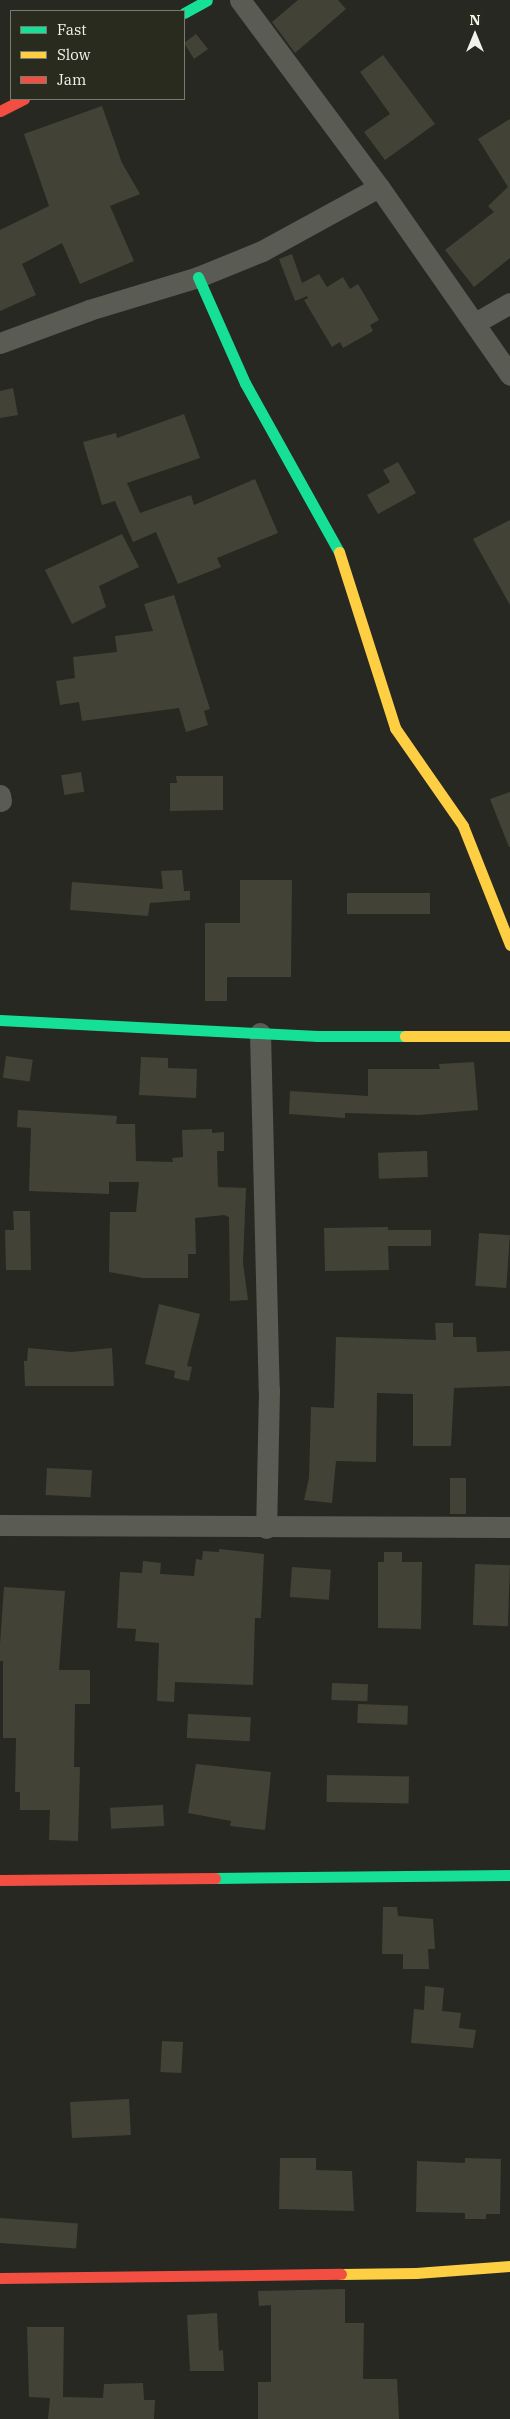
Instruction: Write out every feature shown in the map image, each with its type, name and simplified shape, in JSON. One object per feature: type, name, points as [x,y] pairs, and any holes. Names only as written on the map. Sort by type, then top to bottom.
[{"type":"street","points":[[185,12],[207,0]]},
{"type":"street","points":[[240,0],[378,187],[444,284],[475,323],[510,375]]},
{"type":"street","points":[[0,111],[22,100]]},
{"type":"street","points":[[0,343],[89,310],[198,277],[262,251],[378,187]]},
{"type":"street","points":[[198,277],[245,382],[339,551],[395,728],[463,826],[510,945]]},
{"type":"street","points":[[475,323],[510,303]]},
{"type":"street","points":[[0,1020],[260,1033],[510,1036]]},
{"type":"street","points":[[260,1033],[269,1390],[266,1528]]},
{"type":"street","points":[[0,1525],[266,1528],[510,1527]]},
{"type":"street","points":[[0,1880],[510,1875]]},
{"type":"street","points":[[0,2278],[416,2273],[510,2266]]},
{"type":"building","points":[[298,0],[338,0],[346,9],[295,53],[272,22]]},
{"type":"building","points":[[196,34],[208,49],[194,59],[185,42]]},
{"type":"building","points":[[383,55],[435,124],[385,160],[364,132],[390,114],[360,72]]},
{"type":"building","points":[[102,106],[122,163],[140,194],[110,206],[134,261],[80,284],[62,243],[22,264],[36,295],[0,311],[0,230],[49,206],[24,134]]},
{"type":"building","points":[[510,119],[510,258],[474,287],[445,250],[494,212],[488,206],[508,187],[478,139]]},
{"type":"building","points":[[292,254],[302,283],[319,274],[327,287],[343,277],[350,289],[358,284],[379,320],[370,325],[373,331],[343,348],[340,342],[332,347],[304,300],[308,298],[307,296],[295,301],[279,259]]},
{"type":"building","points":[[13,388],[18,415],[0,418],[0,391]]},
{"type":"building","points":[[184,414],[200,458],[127,483],[140,513],[191,495],[194,505],[255,479],[278,533],[217,558],[221,567],[178,584],[156,532],[133,542],[115,501],[102,505],[83,442],[116,433],[117,438]]},
{"type":"building","points":[[398,462],[416,493],[378,514],[367,495],[390,482],[383,470]]},
{"type":"building","points":[[510,520],[510,605],[473,539]]},
{"type":"building","points":[[122,534],[139,567],[99,586],[106,607],[72,624],[45,570]]},
{"type":"building","points":[[174,595],[210,709],[204,711],[208,725],[186,732],[179,708],[82,721],[79,702],[60,705],[56,681],[75,678],[73,657],[117,652],[115,636],[153,631],[144,604]]},
{"type":"building","points":[[81,772],[84,792],[64,795],[61,775]]},
{"type":"building","points":[[176,776],[223,776],[223,810],[170,811],[170,783],[177,783]]},
{"type":"building","points":[[510,792],[510,847],[509,847],[490,799]]},
{"type":"building","points":[[182,870],[184,891],[190,891],[190,900],[150,903],[148,916],[70,910],[72,882],[163,889],[161,871]]},
{"type":"building","points":[[240,880],[292,880],[291,977],[227,977],[227,1001],[205,1001],[205,923],[240,923]]},
{"type":"building","points":[[347,893],[430,893],[430,914],[347,914]]},
{"type":"building","points":[[6,1056],[33,1060],[30,1082],[3,1078]]},
{"type":"building","points":[[141,1057],[168,1058],[168,1068],[197,1069],[196,1098],[139,1095]]},
{"type":"building","points":[[474,1062],[478,1110],[419,1115],[345,1113],[345,1118],[289,1114],[290,1091],[368,1096],[368,1069],[440,1069],[439,1064]]},
{"type":"building","points":[[18,1110],[117,1116],[116,1124],[135,1124],[136,1161],[173,1162],[172,1158],[183,1157],[182,1130],[212,1129],[212,1133],[224,1132],[224,1151],[217,1151],[218,1187],[246,1188],[243,1263],[248,1300],[230,1301],[229,1217],[224,1215],[195,1218],[196,1254],[188,1254],[188,1278],[143,1278],[109,1272],[110,1212],[136,1212],[139,1182],[109,1182],[109,1194],[29,1191],[31,1128],[17,1127]]},
{"type":"building","points":[[427,1151],[428,1177],[379,1179],[378,1153]]},
{"type":"building","points":[[13,1211],[30,1211],[31,1270],[6,1270],[5,1230],[14,1230]]},
{"type":"building","points":[[388,1227],[388,1230],[431,1230],[431,1246],[388,1246],[389,1270],[325,1271],[324,1228]]},
{"type":"building","points":[[479,1233],[510,1235],[506,1288],[475,1286]]},
{"type":"building","points":[[159,1304],[200,1314],[187,1366],[192,1367],[189,1381],[174,1378],[175,1371],[145,1364]]},
{"type":"building","points":[[435,1323],[453,1323],[453,1337],[476,1337],[477,1352],[510,1351],[510,1386],[454,1388],[451,1446],[413,1446],[413,1394],[377,1393],[376,1462],[336,1461],[332,1503],[304,1500],[309,1478],[311,1407],[334,1408],[336,1337],[436,1340]]},
{"type":"building","points":[[28,1348],[71,1352],[112,1348],[114,1386],[25,1386],[24,1361],[27,1361]]},
{"type":"building","points":[[47,1468],[92,1470],[91,1497],[46,1495]]},
{"type":"building","points":[[450,1478],[466,1478],[466,1514],[450,1514]]},
{"type":"building","points":[[219,1549],[264,1554],[261,1618],[255,1618],[253,1685],[175,1682],[174,1702],[157,1701],[159,1643],[135,1641],[136,1629],[117,1628],[120,1572],[142,1573],[143,1561],[161,1563],[160,1574],[194,1576],[196,1559],[202,1560],[203,1551],[219,1552]]},
{"type":"building","points":[[384,1552],[402,1552],[402,1562],[422,1562],[421,1629],[378,1628],[378,1562],[384,1562]]},
{"type":"building","points":[[475,1564],[510,1565],[508,1626],[473,1625]]},
{"type":"building","points":[[292,1567],[331,1570],[329,1600],[290,1597]]},
{"type":"building","points":[[4,1587],[65,1591],[59,1670],[90,1670],[90,1704],[75,1704],[74,1767],[80,1767],[78,1841],[49,1840],[50,1810],[20,1810],[20,1792],[15,1792],[16,1738],[3,1738],[3,1661],[0,1661],[0,1644]]},
{"type":"building","points":[[332,1683],[368,1684],[367,1701],[331,1700]]},
{"type":"building","points":[[358,1704],[408,1706],[407,1725],[357,1723]]},
{"type":"building","points":[[188,1714],[251,1717],[250,1741],[187,1738]]},
{"type":"building","points":[[196,1764],[271,1772],[265,1830],[230,1826],[231,1821],[188,1813]]},
{"type":"building","points":[[327,1775],[409,1776],[409,1803],[327,1802]]},
{"type":"building","points":[[163,1805],[164,1826],[111,1829],[110,1808]]},
{"type":"building","points":[[383,1907],[397,1907],[398,1916],[433,1919],[435,1949],[428,1949],[429,1969],[403,1969],[403,1954],[382,1954]]},
{"type":"building","points":[[425,1986],[444,1988],[442,2011],[461,2013],[459,2028],[476,2030],[473,2048],[411,2043],[414,2009],[424,2010]]},
{"type":"building","points":[[162,2041],[183,2042],[181,2073],[160,2072]]},
{"type":"building","points":[[129,2099],[131,2135],[72,2138],[70,2102]]},
{"type":"building","points":[[280,2158],[316,2158],[316,2170],[352,2171],[354,2211],[279,2209]]},
{"type":"building","points":[[465,2158],[501,2159],[500,2214],[486,2214],[486,2219],[465,2219],[465,2213],[416,2212],[417,2161],[465,2163]]},
{"type":"building","points":[[0,2218],[78,2223],[76,2248],[0,2243]]},
{"type":"building","points":[[345,2289],[345,2323],[364,2323],[363,2379],[397,2379],[399,2419],[258,2419],[258,2382],[271,2382],[271,2305],[259,2306],[258,2291]]},
{"type":"building","points":[[217,2313],[219,2351],[223,2350],[224,2371],[190,2371],[187,2315]]},
{"type":"building","points":[[27,2327],[64,2327],[63,2397],[103,2398],[104,2384],[143,2383],[144,2400],[155,2400],[154,2419],[48,2419],[50,2398],[29,2397]]},
{"type":"traffic: fast","points":[[185,12],[207,0]]},
{"type":"traffic: fast","points":[[198,277],[245,383],[339,552]]},
{"type":"traffic: fast","points":[[0,1020],[318,1036],[405,1036]]},
{"type":"traffic: fast","points":[[215,1878],[510,1875]]},
{"type":"traffic: slow","points":[[339,552],[395,728],[463,826],[510,945]]},
{"type":"traffic: slow","points":[[405,1036],[510,1036]]},
{"type":"traffic: slow","points":[[341,2274],[416,2273],[510,2266]]},
{"type":"traffic: jam","points":[[0,111],[22,100]]},
{"type":"traffic: jam","points":[[0,1880],[215,1878]]},
{"type":"traffic: jam","points":[[0,2278],[341,2274]]}]
